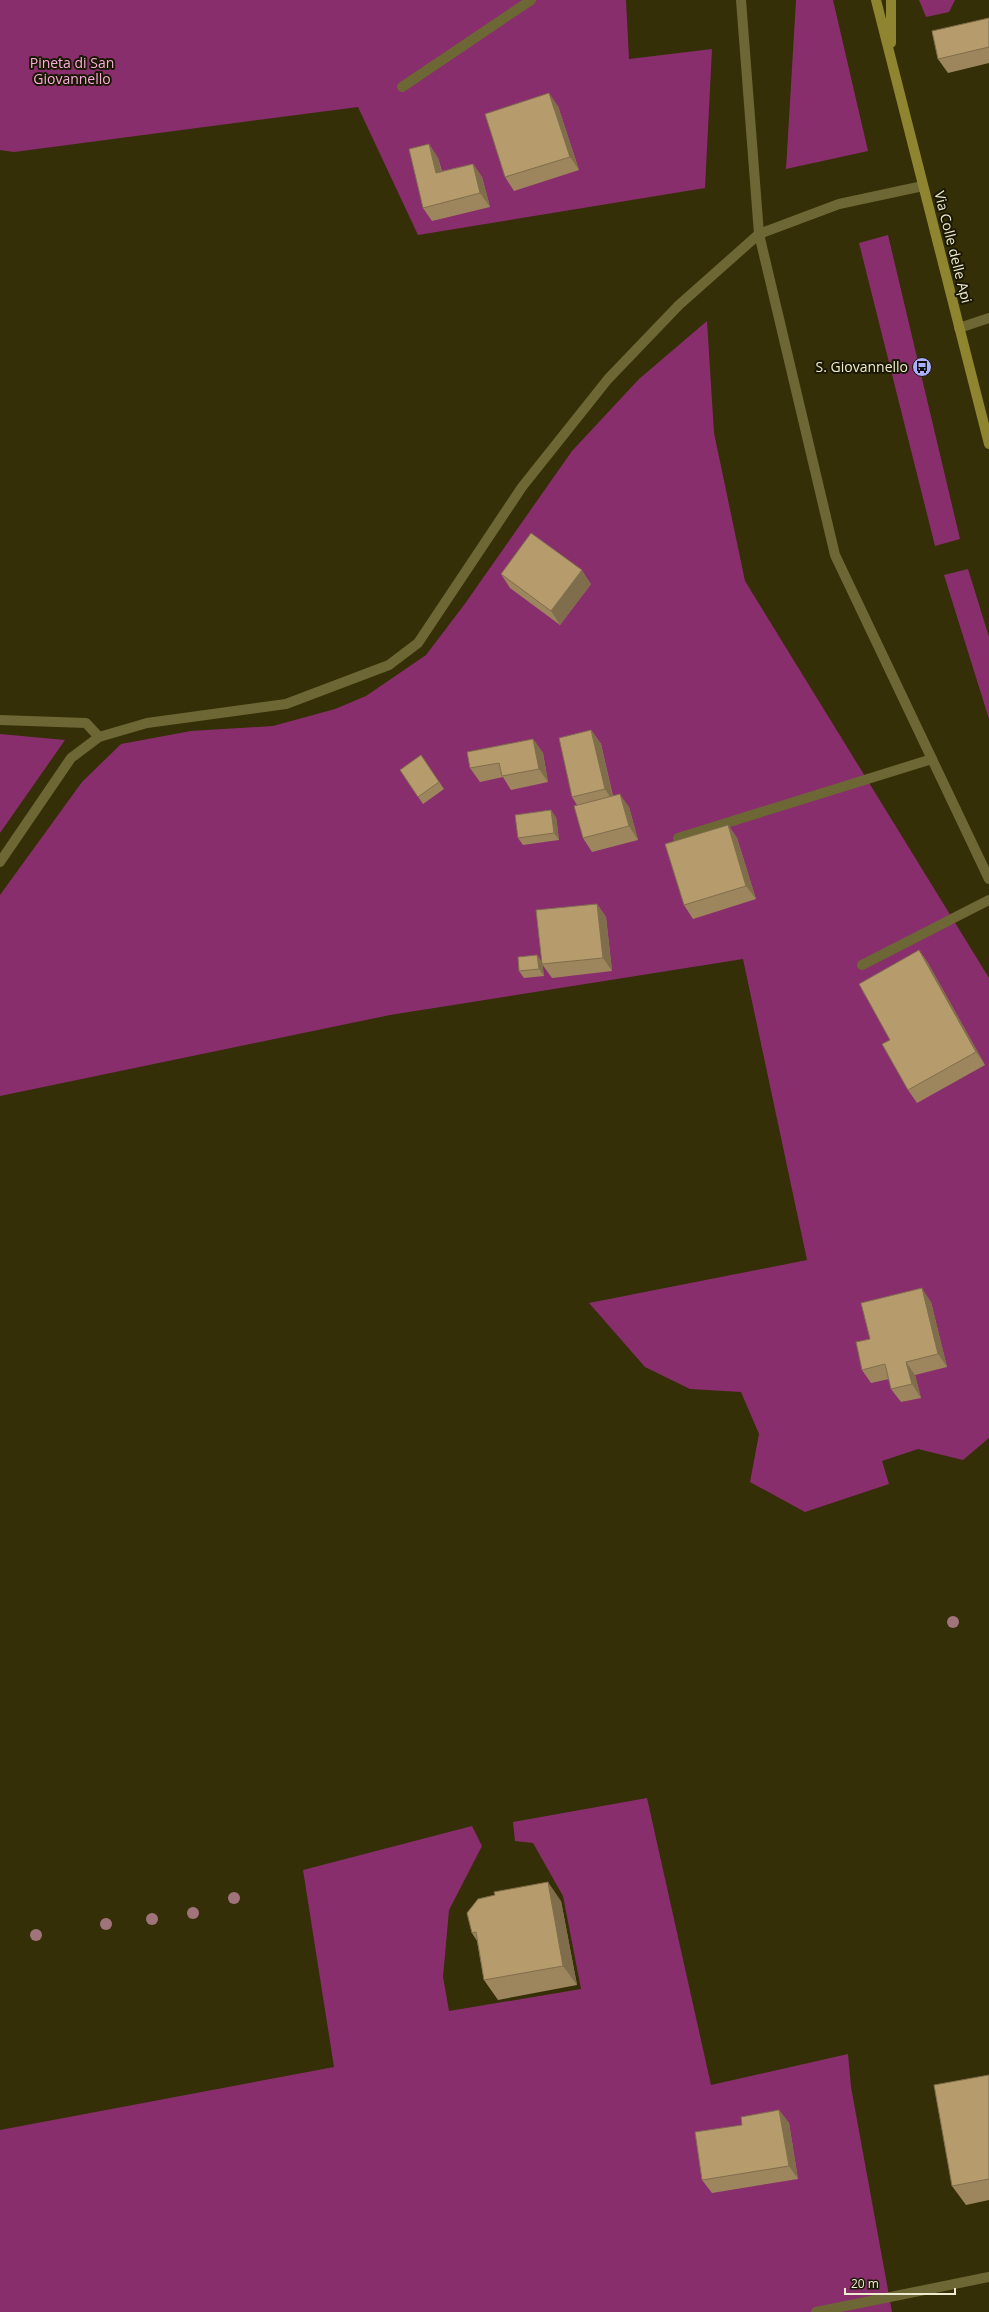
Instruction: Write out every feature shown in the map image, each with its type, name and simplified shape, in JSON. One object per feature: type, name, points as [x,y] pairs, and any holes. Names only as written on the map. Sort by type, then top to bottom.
[{"type":"main road","name":"Via Colle delle Api","points":[[876,0],[989,444]]},
{"type":"main road","name":"Via Colle delle Api","points":[[891,0],[891,57]]},
{"type":"street","points":[[402,87],[531,0]]},
{"type":"street","points":[[741,0],[759,234],[835,555],[989,879]]},
{"type":"street","points":[[0,862],[71,758],[99,737],[147,723],[286,704],[388,665],[418,643],[522,487],[608,378],[679,306],[759,234],[839,204],[923,186]]},
{"type":"street","points":[[959,328],[989,318]]},
{"type":"street","points":[[0,720],[86,723],[99,737]]},
{"type":"street","points":[[678,838],[932,759]]},
{"type":"street","points":[[862,965],[989,900]]},
{"type":"street","points":[[816,2312],[989,2276]]},
{"type":"green space","name":"Pineta di San Giovannello","points":[[0,0],[626,0],[629,59],[712,49],[705,188],[418,235],[358,107],[14,152],[0,150]]},
{"type":"green space","points":[[796,0],[833,0],[868,151],[786,169]]},
{"type":"green space","points":[[919,0],[955,0],[949,12],[926,17]]},
{"type":"green space","points":[[888,235],[960,539],[935,546],[859,243]]},
{"type":"green space","points":[[707,321],[714,433],[745,581],[989,978],[989,1438],[963,1460],[918,1449],[882,1461],[889,1484],[805,1512],[750,1482],[759,1434],[741,1392],[690,1389],[645,1367],[589,1303],[807,1260],[743,959],[390,1015],[0,1096],[0,895],[82,782],[121,744],[191,731],[273,726],[335,709],[366,696],[426,655],[464,605],[572,451],[639,379]]},
{"type":"green space","points":[[968,569],[989,637],[989,719],[944,575]]},
{"type":"green space","points":[[0,734],[65,740],[0,833]]},
{"type":"green space","points":[[647,1798],[711,2085],[848,2054],[851,2087],[892,2312],[0,2312],[0,2130],[334,2067],[303,1870],[472,1826],[482,1846],[449,1910],[443,1977],[449,2011],[581,1989],[563,1896],[533,1843],[515,1841],[513,1822]]},
{"type":"building","points":[[989,18],[989,47],[938,59],[932,31]]},
{"type":"building","points":[[549,93],[570,157],[505,177],[485,114]]},
{"type":"building","points":[[429,144],[436,173],[473,164],[480,193],[423,208],[409,149]]},
{"type":"building","points":[[531,533],[582,570],[551,611],[501,574]]},
{"type":"building","points":[[591,730],[605,789],[572,797],[559,738]]},
{"type":"building","points":[[533,739],[539,769],[502,776],[499,763],[470,768],[467,752]]},
{"type":"building","points":[[421,755],[439,782],[418,797],[400,770]]},
{"type":"building","points":[[620,794],[629,826],[583,838],[574,806]]},
{"type":"building","points":[[551,810],[554,833],[518,838],[515,815]]},
{"type":"building","points":[[728,825],[746,886],[684,905],[665,844]]},
{"type":"building","points":[[597,904],[603,958],[542,964],[536,910]]},
{"type":"building","points":[[919,950],[976,1052],[908,1090],[882,1044],[890,1040],[859,984]]},
{"type":"building","points":[[537,955],[539,969],[519,971],[518,957]]},
{"type":"building","points":[[922,1288],[938,1354],[906,1362],[912,1384],[891,1389],[885,1364],[862,1370],[856,1342],[870,1339],[861,1303]]},
{"type":"building","points":[[548,1882],[563,1966],[484,1980],[476,1932],[472,1933],[467,1913],[478,1899],[495,1895],[494,1892]]},
{"type":"building","points":[[989,2075],[989,2179],[952,2186],[934,2085]]},
{"type":"building","points":[[779,2110],[789,2166],[702,2180],[695,2132],[742,2125],[741,2117]]},
{"type":"place","name":"S. Giovannello","points":[[922,367]]}]
